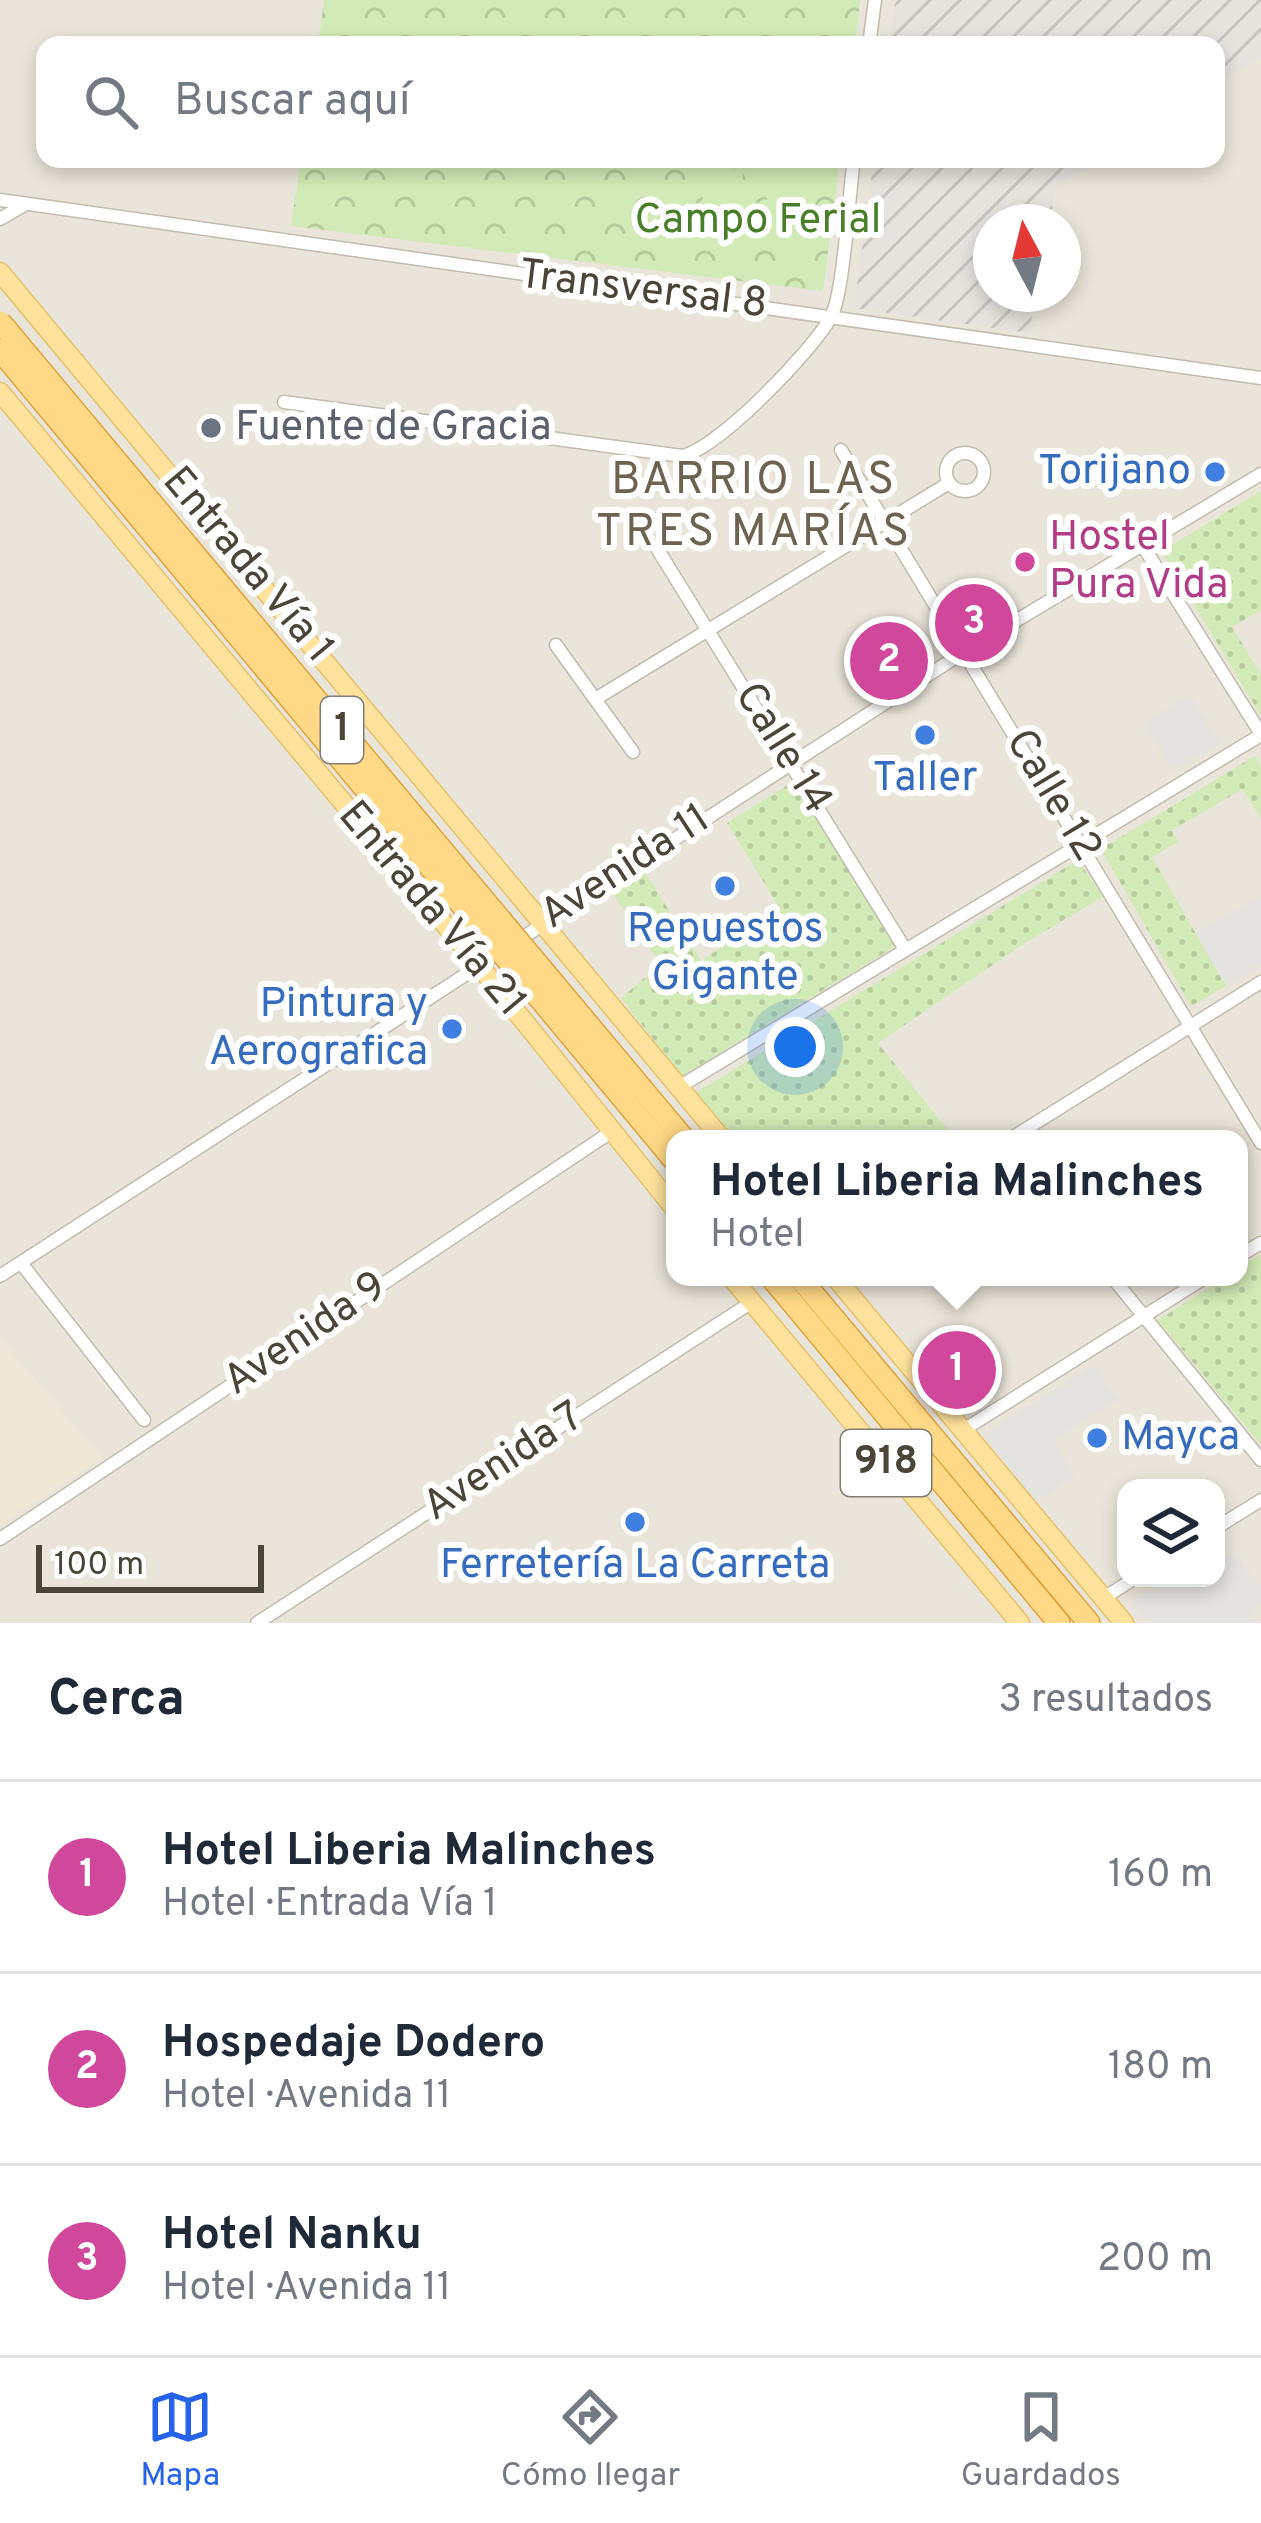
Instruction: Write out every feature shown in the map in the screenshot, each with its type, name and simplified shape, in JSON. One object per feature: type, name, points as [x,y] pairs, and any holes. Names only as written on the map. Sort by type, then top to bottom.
[{"type":"highway","name":"1","points":[[0,322],[676,1130]]},
{"type":"highway","name":"1","points":[[0,350],[666,1150]]},
{"type":"highway","points":[[778,1286],[1059,1623]]},
{"type":"highway","points":[[807,1286],[1089,1623]]},
{"type":"main road","name":"Entrada Vía 1","points":[[0,272],[715,1130]]},
{"type":"main road","name":"Entrada Vía 21","points":[[0,392],[478,964],[666,1198]]},
{"type":"main road","points":[[739,1286],[752,1302]]},
{"type":"main road","points":[[844,1286],[1124,1623]]},
{"type":"main road","name":"918","points":[[752,1302],[1020,1623]]},
{"type":"street","points":[[870,36],[875,0]]},
{"type":"street","points":[[284,402],[682,456],[701,452],[744,416],[832,315],[853,168]]},
{"type":"street","name":"Transversal 8","points":[[0,200],[1261,378]]},
{"type":"street","points":[[0,219],[25,205]]},
{"type":"street","name":"Calle 12","points":[[841,449],[967,650],[1261,1143]]},
{"type":"street","name":"Avenida 11","points":[[0,1276],[543,920],[967,650],[1261,474]]},
{"type":"street","points":[[597,698],[949,483]]},
{"type":"street","points":[[679,1087],[1261,735],[1143,546]]},
{"type":"street","name":"Calle 14","points":[[658,550],[905,949]]},
{"type":"street","points":[[556,645],[633,752]]},
{"type":"street","points":[[1024,1130],[1261,982]]},
{"type":"street","name":"Avenida 9","points":[[0,1539],[611,1132]]},
{"type":"street","points":[[21,1263],[144,1420]]},
{"type":"street","points":[[1119,1286],[1261,1460]]},
{"type":"street","points":[[965,1429],[1192,1286]]},
{"type":"street","name":"Avenida 7","points":[[256,1623],[752,1302]]},
{"type":"street","points":[[1225,1522],[1261,1500]]},
{"type":"street","points":[[1104,1598],[1122,1587]]},
{"type":"shaded area","points":[[0,0],[1261,0],[1261,1623],[0,1623]]},
{"type":"shaded area","points":[[896,0],[1261,0],[1261,56],[1225,79],[1225,36],[891,36]]},
{"type":"shaded area","points":[[873,168],[1087,168],[1056,188],[1053,204],[973,204],[973,312],[1033,312],[1029,333],[854,308]]},
{"type":"shaded area","points":[[1190,695],[1221,744],[1173,771],[1144,723]]},
{"type":"shaded area","points":[[1261,896],[1261,965],[1226,986],[1196,933]]},
{"type":"shaded area","points":[[0,1337],[102,1458],[0,1525]]},
{"type":"shaded area","points":[[1094,1365],[1118,1400],[1053,1440],[1075,1476],[1036,1502],[983,1435]]},
{"type":"shaded area","points":[[1232,1552],[1261,1587],[1261,1603],[1249,1610],[1257,1623],[1146,1623],[1131,1602],[1155,1587],[1225,1587],[1225,1558]]},
{"type":"green space","points":[[324,0],[860,0],[856,36],[319,36]]},
{"type":"green space","name":"Campo Ferial","points":[[300,168],[839,168],[823,291],[291,226]]},
{"type":"green space","points":[[805,168],[811,233],[770,236],[764,169]]},
{"type":"green space","points":[[742,169],[748,237],[707,241],[700,173]]},
{"type":"green space","points":[[1261,491],[1261,610],[1232,627],[1261,675],[1261,716],[1162,551]]},
{"type":"green space","points":[[1255,756],[1261,765],[1261,819],[1243,789],[1172,830],[1178,842],[1152,857],[1226,986],[1191,1006],[1101,849]]},
{"type":"green space","points":[[794,781],[896,946],[682,1076],[621,998],[661,964],[613,894],[645,872],[701,961],[779,907],[727,823]]},
{"type":"green space","points":[[1078,860],[1103,897],[1028,941],[878,1043],[948,1130],[703,1130],[679,1103]]},
{"type":"green space","points":[[1261,1254],[1261,1445],[1158,1320],[1212,1286],[1248,1286],[1248,1262]]},
{"type":"place","name":"Fuente de Gracia","points":[[211,428]]},
{"type":"place","name":"Torijano","points":[[1215,472]]},
{"type":"place","name":"Hostel Pura Vida","points":[[1025,562]]},
{"type":"place","name":"Hotel Nanku","points":[[974,623]]},
{"type":"place","name":"Hospedaje Dodero","points":[[889,661]]},
{"type":"place","name":"Taller","points":[[925,735]]},
{"type":"place","name":"Repuestos Gigante","points":[[725,886]]},
{"type":"place","name":"Pintura y Aerografica","points":[[452,1029]]},
{"type":"place","name":"Hotel Liberia Malinches","points":[[957,1370]]},
{"type":"place","name":"Mayca","points":[[1097,1438]]},
{"type":"place","name":"Ferretería La Carreta","points":[[635,1522]]},
{"type":"district","name":"BARRIO LAS TRES MARÍAS","points":[[754,507]]}]
